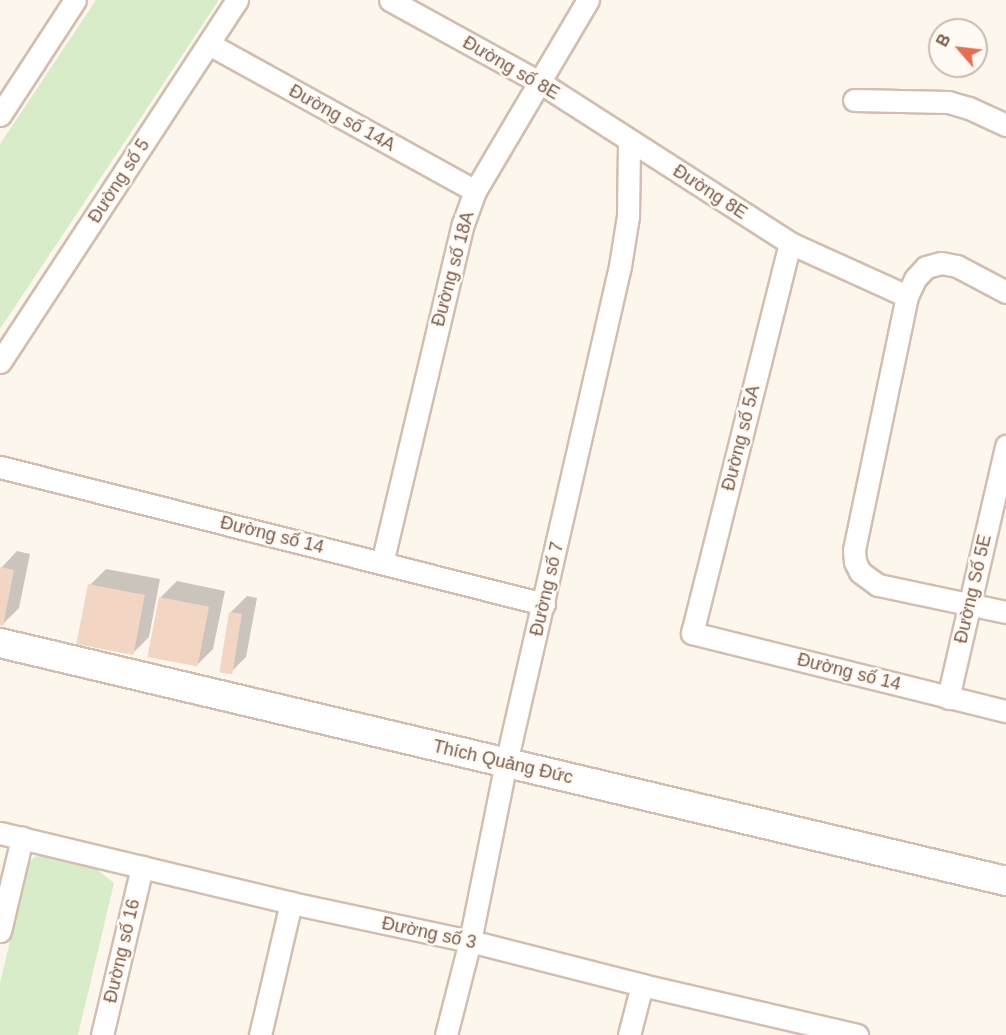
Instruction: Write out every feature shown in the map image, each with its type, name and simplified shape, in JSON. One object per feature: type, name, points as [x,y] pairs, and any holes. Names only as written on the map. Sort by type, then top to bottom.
[{"type":"street","points":[[0,115],[75,0]]},
{"type":"street","name":"Đường số 5","points":[[0,362],[237,0]]},
{"type":"street","name":"Đường số 8E","points":[[390,0],[541,83],[629,140]]},
{"type":"street","name":"Đường số 18A","points":[[382,563],[463,224],[475,191],[541,83],[588,0]]},
{"type":"street","name":"Đường số 14A","points":[[209,44],[475,191]]},
{"type":"street","points":[[854,100],[948,102],[969,108],[1006,125]]},
{"type":"street","name":"Đường 8E","points":[[629,140],[790,243],[907,296]]},
{"type":"street","name":"Đường số 7","points":[[446,1035],[470,941],[506,763],[620,266],[628,216],[629,140]]},
{"type":"street","name":"Đường số 5A","points":[[692,633],[790,243]]},
{"type":"street","points":[[1006,292],[957,266],[941,263],[926,267],[915,279],[907,296],[854,550],[855,562],[868,580],[878,585],[1006,612]]},
{"type":"street","name":"Đường Số 5E","points":[[948,698],[1006,446]]},
{"type":"street","name":"Đường số 14","points":[[0,467],[544,604]]},
{"type":"street","name":"Đường số 14","points":[[692,633],[1006,711]]},
{"type":"street","name":"Thích Quảng Đức","points":[[0,643],[1006,881]]},
{"type":"street","name":"Đường số 3","points":[[0,833],[291,903],[470,941],[642,985],[788,1028],[857,1035]]},
{"type":"street","points":[[0,931],[22,838]]},
{"type":"street","name":"Đường số 16","points":[[102,1035],[141,867]]},
{"type":"street","points":[[260,1035],[291,903]]},
{"type":"street","points":[[629,1035],[642,985]]},
{"type":"green space","points":[[96,0],[219,0],[0,329],[0,144]]},
{"type":"green space","points":[[43,855],[95,868],[114,883],[78,1035],[0,1035],[0,983],[28,865],[34,857]]},
{"type":"building","points":[[0,567],[14,570],[3,626],[0,625]]},
{"type":"building","points":[[88,584],[145,595],[133,655],[76,644]]},
{"type":"building","points":[[159,597],[209,607],[197,667],[147,657]]},
{"type":"building","points":[[229,612],[242,614],[232,674],[219,672]]}]
